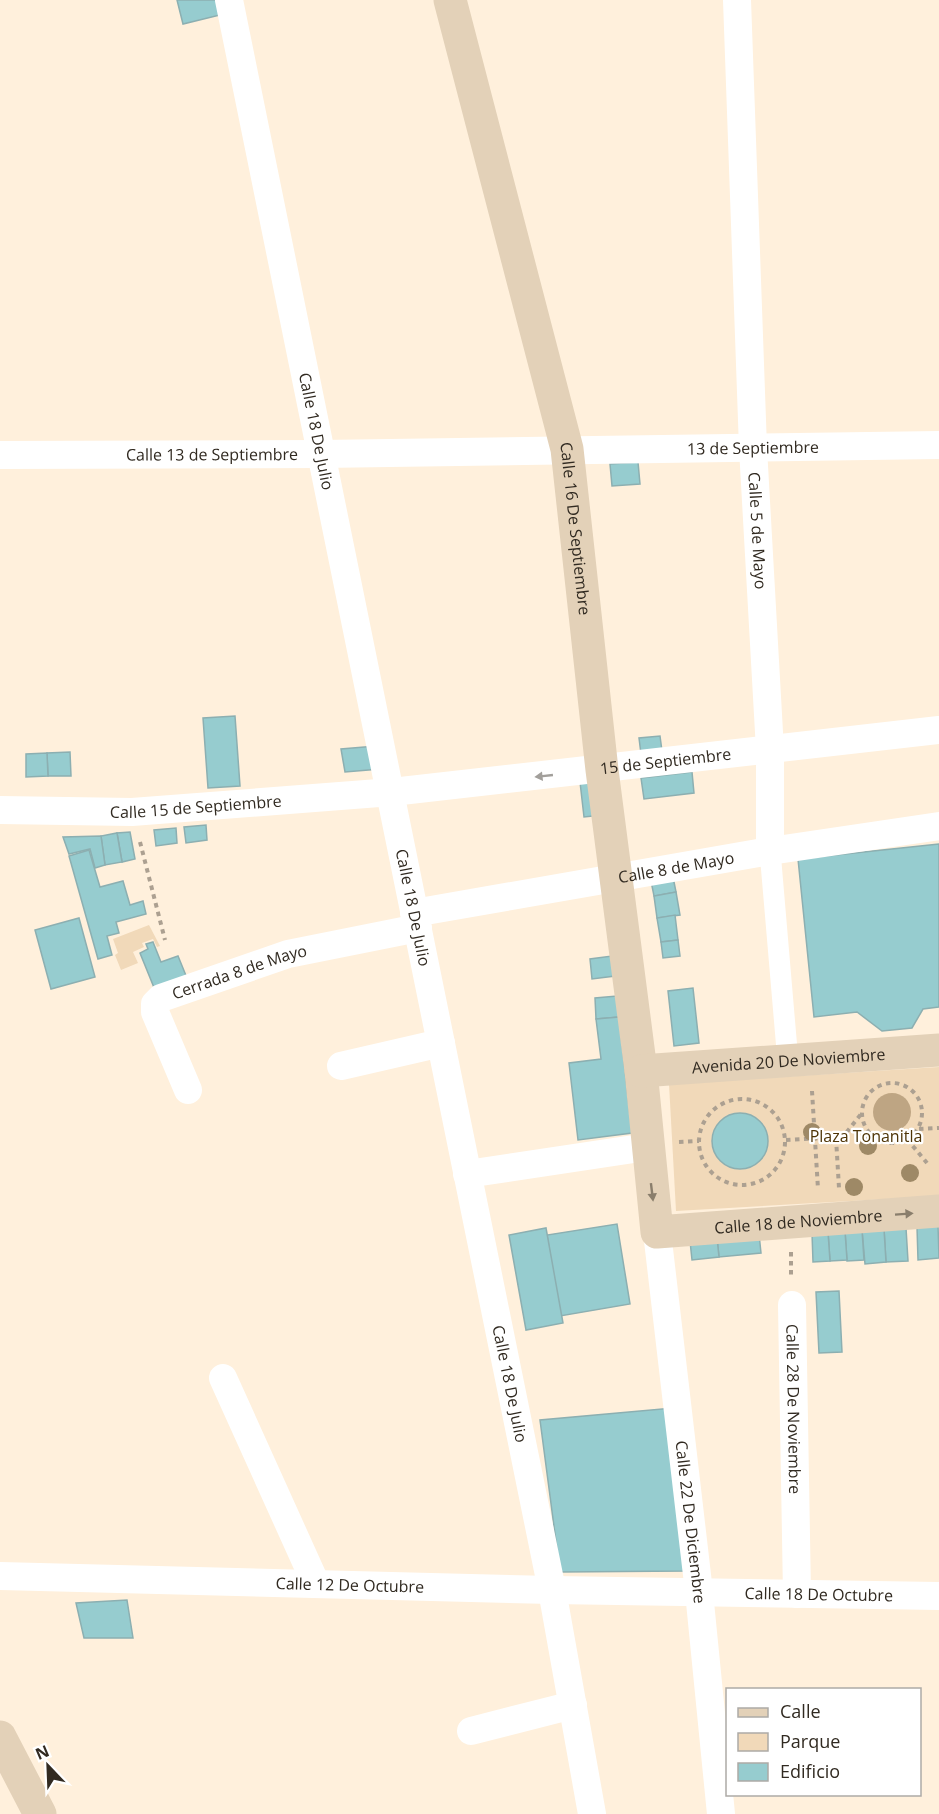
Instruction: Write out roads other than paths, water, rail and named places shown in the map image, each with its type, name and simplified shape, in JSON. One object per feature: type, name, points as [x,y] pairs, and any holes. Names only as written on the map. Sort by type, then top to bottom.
[{"type":"main road","name":"Calle 16 De Septiembre","points":[[450,0],[567,449],[602,770],[618,877],[641,1071]]},
{"type":"main road","name":"Avenida 20 De Noviembre","points":[[641,1071],[939,1050]]},
{"type":"main road","points":[[641,1071],[661,1145],[657,1232]]},
{"type":"main road","name":"Calle 18 de Noviembre","points":[[657,1232],[939,1211]]},
{"type":"main road","points":[[0,1737],[40,1814]]},
{"type":"street","name":"Calle 18 De Julio","points":[[229,0],[392,792],[552,1590],[592,1814]]},
{"type":"street","name":"Calle 5 de Mayo","points":[[737,0],[753,448],[770,750],[770,851],[788,1062]]},
{"type":"street","name":"13 de Septiembre","points":[[567,449],[939,445]]},
{"type":"street","name":"Calle 13 de Septiembre","points":[[0,455],[321,454],[567,449]]},
{"type":"street","name":"15 de Septiembre","points":[[392,792],[939,730]]},
{"type":"street","name":"Calle 15 de Septiembre","points":[[0,810],[132,812],[392,792]]},
{"type":"street","name":"Calle 8 de Mayo","points":[[416,920],[618,877],[770,851],[939,826]]},
{"type":"street","name":"Cerrada 8 de Mayo","points":[[188,1090],[154,1012],[155,1004],[161,998],[288,954],[416,920]]},
{"type":"street","points":[[341,1066],[441,1043]]},
{"type":"street","points":[[467,1174],[661,1145]]},
{"type":"street","name":"Calle 22 De Diciembre","points":[[657,1232],[699,1592],[721,1814]]},
{"type":"street","name":"Calle 28 De Noviembre","points":[[792,1305],[797,1594]]},
{"type":"street","points":[[223,1378],[316,1584]]},
{"type":"street","name":"Calle 12 De Octubre","points":[[0,1576],[699,1592]]},
{"type":"street","name":"Calle 18 De Octubre","points":[[699,1592],[939,1596]]},
{"type":"street","points":[[471,1731],[573,1705]]},
{"type":"park label","name":"Plaza Tonanitla","points":[[866,1136]]}]
